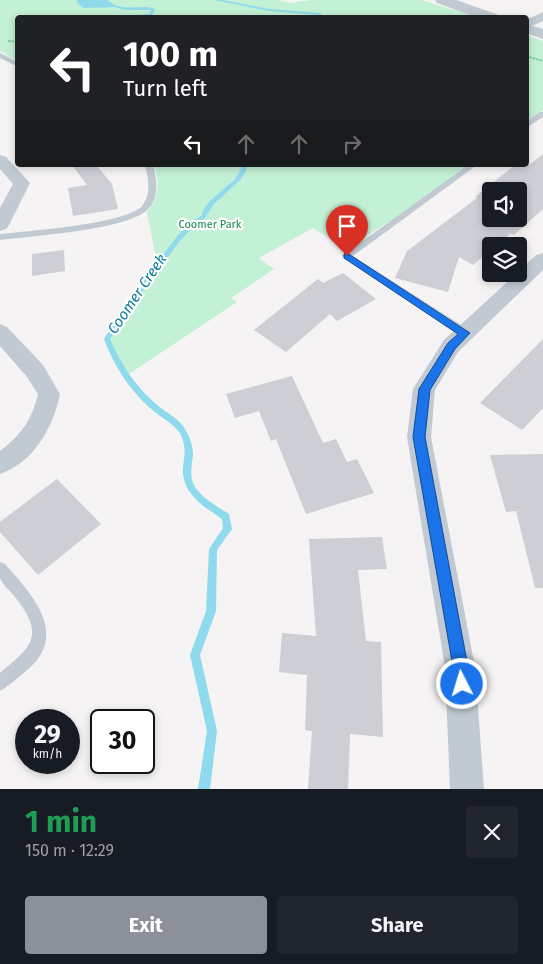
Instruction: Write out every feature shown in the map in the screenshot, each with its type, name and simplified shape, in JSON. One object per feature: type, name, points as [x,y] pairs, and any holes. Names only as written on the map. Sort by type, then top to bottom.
[{"type":"street","points":[[442,0],[485,15]]},
{"type":"street","points":[[529,25],[543,16]]},
{"type":"street","points":[[529,28],[543,34]]},
{"type":"street","points":[[0,161],[22,183],[0,225]]},
{"type":"street","points":[[467,789],[460,667],[419,437],[424,389],[451,346],[543,259]]},
{"type":"street","points":[[0,332],[35,371],[49,394],[45,414],[33,436],[0,464]]},
{"type":"lane","points":[[0,55],[15,63]]},
{"type":"lane","points":[[529,124],[543,114]]},
{"type":"lane","points":[[0,237],[112,221],[138,214],[150,200],[154,186],[149,167]]},
{"type":"lane","points":[[465,333],[347,256],[470,167]]},
{"type":"lane","points":[[0,569],[34,611],[39,626],[39,635],[38,644],[31,656],[0,683]]},
{"type":"path","points":[[529,57],[543,61]]},
{"type":"green space","points":[[0,0],[277,0],[290,3],[311,0],[422,0],[470,15],[15,15],[15,60],[0,51]]},
{"type":"green space","points":[[529,36],[543,41],[543,110],[529,120]]},
{"type":"green space","name":"Coomer Park","points":[[154,167],[465,167],[411,207],[347,249],[313,228],[259,258],[274,269],[231,298],[237,302],[126,376],[109,339],[116,327],[117,315],[157,264],[147,212],[156,195],[157,178]]},
{"type":"water","points":[[77,0],[107,0],[118,7],[83,8]]},
{"type":"building","points":[[543,154],[543,209],[527,223],[527,182],[494,182],[512,167],[529,167]]},
{"type":"building","points":[[74,167],[98,167],[112,184],[118,209],[73,216],[68,188],[87,185]]},
{"type":"building","points":[[482,191],[482,227],[523,227],[514,235],[510,234],[506,237],[482,237],[482,257],[473,265],[459,257],[448,292],[395,278],[407,251],[477,198],[475,197]]},
{"type":"building","points":[[64,250],[65,271],[32,276],[32,254]]},
{"type":"building","points":[[343,273],[376,299],[337,321],[330,314],[286,352],[254,330],[318,279],[323,283]]},
{"type":"building","points":[[543,339],[543,408],[522,430],[480,403]]},
{"type":"building","points":[[292,376],[323,443],[336,439],[347,462],[357,459],[374,493],[306,514],[276,439],[271,441],[259,411],[235,418],[226,394]]},
{"type":"building","points":[[543,454],[543,588],[535,588],[516,511],[506,512],[490,455]]},
{"type":"building","points":[[57,479],[101,524],[38,575],[0,532],[0,522]]},
{"type":"building","points":[[382,537],[387,569],[358,570],[366,641],[381,642],[383,737],[350,734],[348,789],[308,789],[312,731],[305,730],[307,675],[279,672],[282,633],[316,636],[309,539]]},
{"type":"waterway","name":"Coomer Creek","points":[[216,0],[269,10],[321,15]]},
{"type":"waterway","points":[[118,7],[122,9],[149,8],[153,9],[151,15]]},
{"type":"waterway","name":"Coomer Creek","points":[[204,789],[212,731],[195,655],[211,611],[213,549],[228,529],[226,517],[200,499],[195,493],[188,480],[189,457],[186,438],[183,432],[174,422],[146,400],[132,384],[120,367],[107,339],[124,311],[177,240],[188,228],[203,217],[212,203],[237,180],[244,167]]},
{"type":"route","points":[[347,256],[465,333],[451,346],[424,389],[419,437],[462,684]]}]
